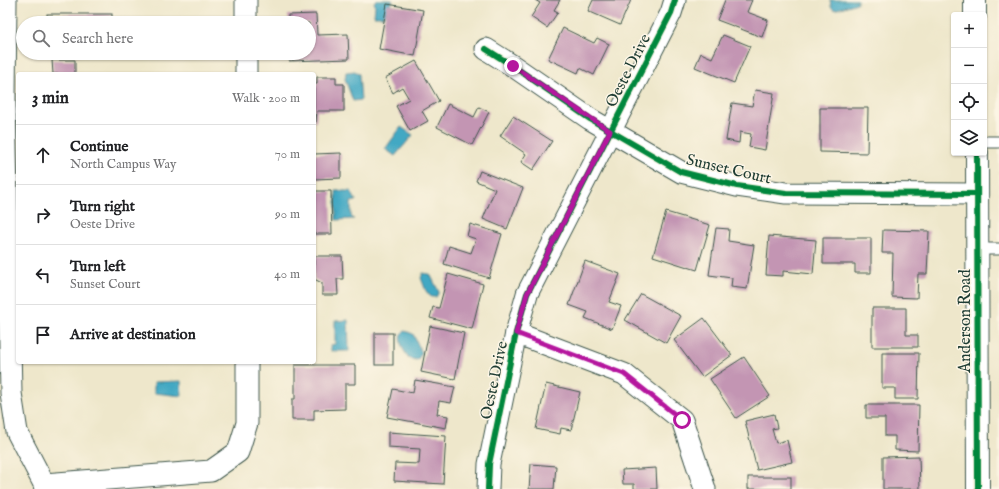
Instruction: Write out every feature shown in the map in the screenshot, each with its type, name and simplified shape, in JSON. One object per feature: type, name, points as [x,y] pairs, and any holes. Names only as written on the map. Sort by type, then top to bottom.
[{"type":"main road","points":[[975,0],[975,12]]},
{"type":"main road","name":"Anderson Road","points":[[977,156],[978,489]]},
{"type":"street","points":[[6,0],[3,99],[5,393],[17,432],[45,486],[211,471],[238,452],[247,423],[247,364]]},
{"type":"street","points":[[246,0],[246,16]]},
{"type":"street","name":"Oeste Drive","points":[[488,489],[489,464],[516,333],[527,294],[671,13],[675,0]]},
{"type":"street","name":"Sunset Court","points":[[486,50],[610,131],[628,140],[681,172],[737,186],[786,193],[977,194]]},
{"type":"street","points":[[246,60],[246,72]]},
{"type":"street","points":[[516,333],[624,374],[682,420],[705,489]]},
{"type":"lane","points":[[987,142],[999,142]]},
{"type":"lane","points":[[977,249],[999,249]]},
{"type":"water","points":[[376,0],[393,0],[383,16],[374,16],[374,2]]},
{"type":"water","points":[[830,0],[858,0],[857,3],[834,10],[831,7]]},
{"type":"water","points":[[355,71],[359,74],[361,100],[353,101],[345,79],[346,72]]},
{"type":"water","points":[[401,127],[413,135],[395,156],[385,149]]},
{"type":"water","points":[[336,191],[351,191],[356,201],[351,202],[351,216],[354,219],[336,220]]},
{"type":"water","points":[[423,273],[430,274],[439,292],[436,297],[431,297],[426,291],[421,278]]},
{"type":"water","points":[[348,320],[349,351],[331,351],[331,345],[335,344],[335,321]]},
{"type":"water","points":[[405,331],[413,334],[422,353],[417,360],[410,359],[402,348],[400,337]]},
{"type":"water","points":[[181,381],[182,396],[154,393],[154,382]]},
{"type":"building","points":[[535,0],[560,0],[554,10],[558,12],[547,28],[531,17],[540,3]]},
{"type":"building","points":[[593,0],[631,0],[620,25],[588,11]]},
{"type":"building","points":[[725,0],[752,0],[747,12],[768,20],[762,37],[717,20]]},
{"type":"building","points":[[387,4],[423,10],[415,56],[379,49]]},
{"type":"building","points":[[47,14],[112,14],[112,16],[47,16]]},
{"type":"building","points":[[316,14],[317,35],[348,34],[349,59],[289,61],[316,60],[316,16],[288,15]]},
{"type":"building","points":[[563,28],[594,43],[597,38],[609,44],[594,75],[580,68],[578,73],[548,59]]},
{"type":"building","points":[[723,35],[750,46],[734,83],[695,67],[701,53],[712,58]]},
{"type":"building","points":[[52,60],[75,60],[75,72],[53,72]]},
{"type":"building","points":[[416,61],[439,101],[422,111],[428,121],[410,131],[396,106],[409,99],[402,87],[393,93],[385,78]]},
{"type":"building","points":[[317,77],[336,77],[336,84],[344,84],[344,111],[317,111],[316,122]]},
{"type":"building","points":[[755,90],[774,93],[765,150],[749,147],[751,134],[740,132],[739,143],[726,140],[732,103],[752,106]]},
{"type":"building","points":[[448,104],[474,117],[479,107],[489,112],[472,145],[437,127]]},
{"type":"building","points":[[820,108],[868,108],[867,153],[820,152]]},
{"type":"building","points":[[513,116],[552,141],[533,170],[521,162],[526,154],[500,136]]},
{"type":"building","points":[[341,153],[341,178],[316,179],[316,154]]},
{"type":"building","points":[[480,171],[523,188],[507,229],[483,219],[495,189],[476,181]]},
{"type":"building","points":[[316,191],[331,191],[332,234],[316,234]]},
{"type":"building","points":[[666,212],[710,225],[697,270],[653,256]]},
{"type":"building","points":[[470,224],[502,234],[489,278],[444,264],[449,246],[471,253],[476,239],[467,236]]},
{"type":"building","points":[[716,228],[729,229],[728,241],[754,245],[747,289],[731,287],[732,278],[709,275]]},
{"type":"building","points":[[883,230],[929,231],[927,274],[918,274],[917,298],[892,297],[893,253],[882,253]]},
{"type":"building","points":[[769,236],[816,240],[813,274],[783,271],[783,276],[766,275]]},
{"type":"building","points":[[823,238],[871,238],[871,273],[855,273],[855,264],[823,264]]},
{"type":"building","points":[[316,256],[342,256],[343,279],[337,279],[338,295],[322,295],[322,283],[316,280]]},
{"type":"building","points":[[585,261],[620,274],[609,302],[621,306],[612,329],[585,318],[588,312],[569,305]]},
{"type":"building","points":[[448,274],[483,284],[472,329],[430,318],[433,307],[439,308]]},
{"type":"building","points":[[641,294],[681,316],[666,343],[625,320]]},
{"type":"building","points":[[872,308],[906,308],[906,335],[918,335],[918,347],[872,347]]},
{"type":"building","points":[[704,318],[732,355],[702,377],[674,340]]},
{"type":"building","points":[[430,326],[464,333],[455,379],[421,372]]},
{"type":"building","points":[[375,333],[393,333],[393,365],[375,365]]},
{"type":"building","points":[[882,353],[919,353],[918,399],[895,399],[895,388],[882,388]]},
{"type":"building","points":[[744,357],[770,396],[736,418],[710,379]]},
{"type":"building","points":[[295,365],[355,365],[355,384],[345,384],[345,409],[314,410],[314,420],[292,420],[292,399],[295,399]]},
{"type":"building","points":[[415,380],[455,387],[451,403],[439,401],[437,414],[448,416],[446,428],[387,417],[393,389],[413,393]]},
{"type":"building","points":[[546,384],[580,392],[571,430],[561,428],[560,434],[536,429]]},
{"type":"building","points":[[866,405],[919,405],[918,451],[895,450],[895,436],[885,436],[885,418],[866,418]]},
{"type":"building","points":[[774,414],[777,428],[772,429],[776,443],[787,440],[792,462],[757,470],[745,421]]},
{"type":"building","points":[[388,432],[446,436],[443,484],[394,481],[395,463],[419,464],[420,449],[388,447]]},
{"type":"building","points":[[919,456],[920,489],[883,489],[883,457]]},
{"type":"building","points":[[531,464],[556,466],[554,489],[529,489]]},
{"type":"building","points":[[656,468],[657,489],[634,489],[634,484],[623,484],[622,470]]},
{"type":"building","points":[[748,477],[791,477],[791,489],[748,489]]},
{"type":"cycle path","points":[[488,489],[489,464],[516,333],[527,294],[671,13],[675,0]]},
{"type":"cycle path","points":[[486,49],[590,119],[681,172],[737,186],[786,193],[977,194]]},
{"type":"cycle path","points":[[977,156],[978,489]]},
{"type":"route","points":[[513,66],[610,131],[527,294],[516,333],[624,374],[682,420]]}]
